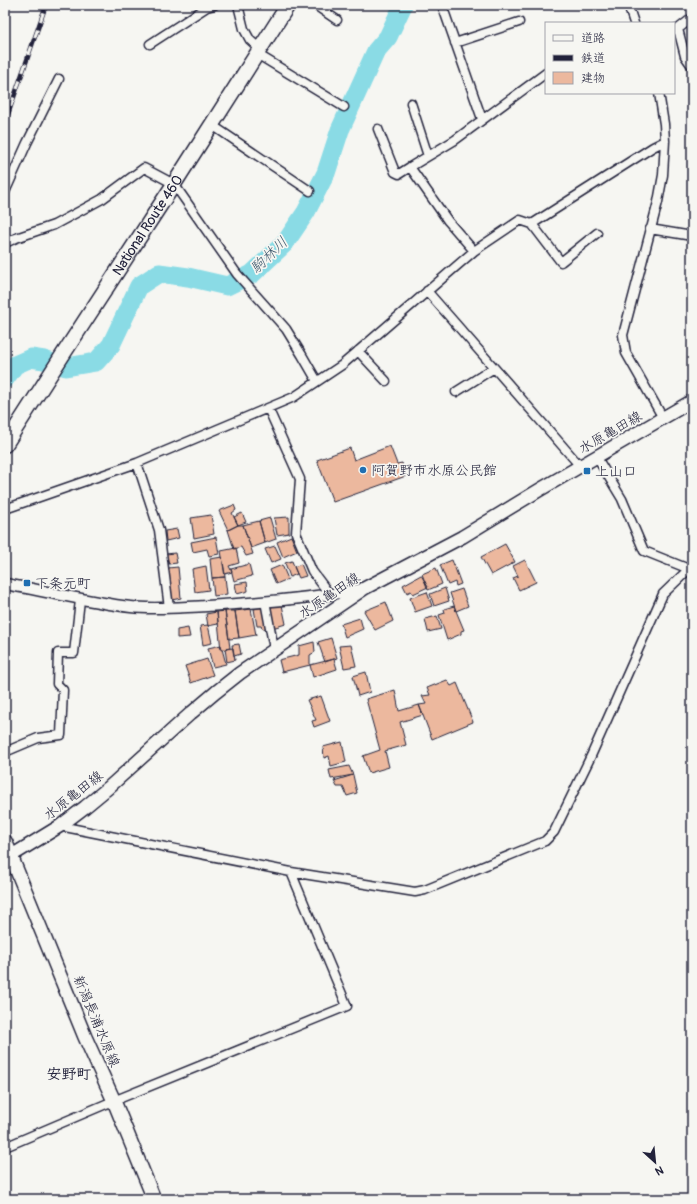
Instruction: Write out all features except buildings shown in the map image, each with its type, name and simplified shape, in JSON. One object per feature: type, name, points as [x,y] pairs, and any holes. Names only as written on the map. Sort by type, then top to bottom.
[{"type":"highway","name":"National Route 460","points":[[5,446],[288,5]]},
{"type":"highway","points":[[5,842],[8,858]]},
{"type":"main road","name":"水原亀田線","points":[[8,858],[60,826],[108,788],[216,692],[274,649],[365,588],[462,537],[507,508],[692,401]]},
{"type":"main road","name":"新潟長浦水原線","points":[[8,858],[114,1101],[154,1199]]},
{"type":"street","points":[[238,5],[244,29],[250,40],[259,51],[344,107]]},
{"type":"street","points":[[315,5],[337,20]]},
{"type":"street","points":[[442,5],[482,119]]},
{"type":"street","points":[[628,5],[634,22]]},
{"type":"street","points":[[150,44],[209,6]]},
{"type":"street","points":[[692,18],[676,30],[685,56],[692,66]]},
{"type":"street","points":[[455,43],[519,22]]},
{"type":"street","points":[[378,129],[395,172],[400,174],[455,140],[545,74]]},
{"type":"street","points":[[5,192],[27,143],[59,79]]},
{"type":"street","points":[[659,94],[665,141],[663,175],[658,202],[623,335],[626,353],[663,418]]},
{"type":"street","points":[[411,103],[428,156]]},
{"type":"street","points":[[212,125],[310,192]]},
{"type":"street","points":[[532,224],[653,146],[665,141]]},
{"type":"street","points":[[410,167],[448,221],[474,251]]},
{"type":"street","points":[[5,244],[16,238],[54,225],[102,200],[144,168],[174,184],[237,274],[286,329],[317,381]]},
{"type":"street","points":[[5,508],[137,463],[294,397],[342,365],[474,251],[520,220],[532,224],[561,262],[597,233]]},
{"type":"street","points":[[650,229],[692,236]]},
{"type":"street","points":[[427,291],[580,466]]},
{"type":"street","points":[[358,351],[386,381]]},
{"type":"street","points":[[456,392],[494,368]]},
{"type":"street","points":[[268,408],[300,479],[296,533],[312,571],[330,594]]},
{"type":"street","points":[[60,826],[291,872],[415,892],[425,890],[545,842],[554,832],[591,756],[663,594],[690,568],[644,551],[622,498],[596,456]]},
{"type":"street","points":[[137,463],[159,530],[169,608]]},
{"type":"street","points":[[5,584],[44,591],[80,600],[132,607],[169,608],[244,604],[330,594],[365,588]]},
{"type":"street","points":[[5,752],[38,738],[61,735],[63,690],[57,684],[58,653],[74,653],[80,600]]},
{"type":"street","points":[[265,601],[274,649]]},
{"type":"street","points":[[5,1147],[347,1006],[291,872]]},
{"type":"waterway","name":"駒林川","points":[[5,379],[15,365],[31,358],[44,360],[66,367],[96,362],[111,345],[139,286],[159,273],[188,277],[227,286],[252,274],[285,243],[306,212],[326,173],[340,130],[376,51],[388,37],[403,5]]},
{"type":"railway","points":[[5,123],[46,5]]},
{"type":"place","name":"阿賀野市水原公民館","points":[[363,470]]},
{"type":"place","name":"上山口","points":[[587,471]]},
{"type":"place","name":"下条元町","points":[[27,583]]},
{"type":"district","name":"安野町","points":[[69,1074]]}]
